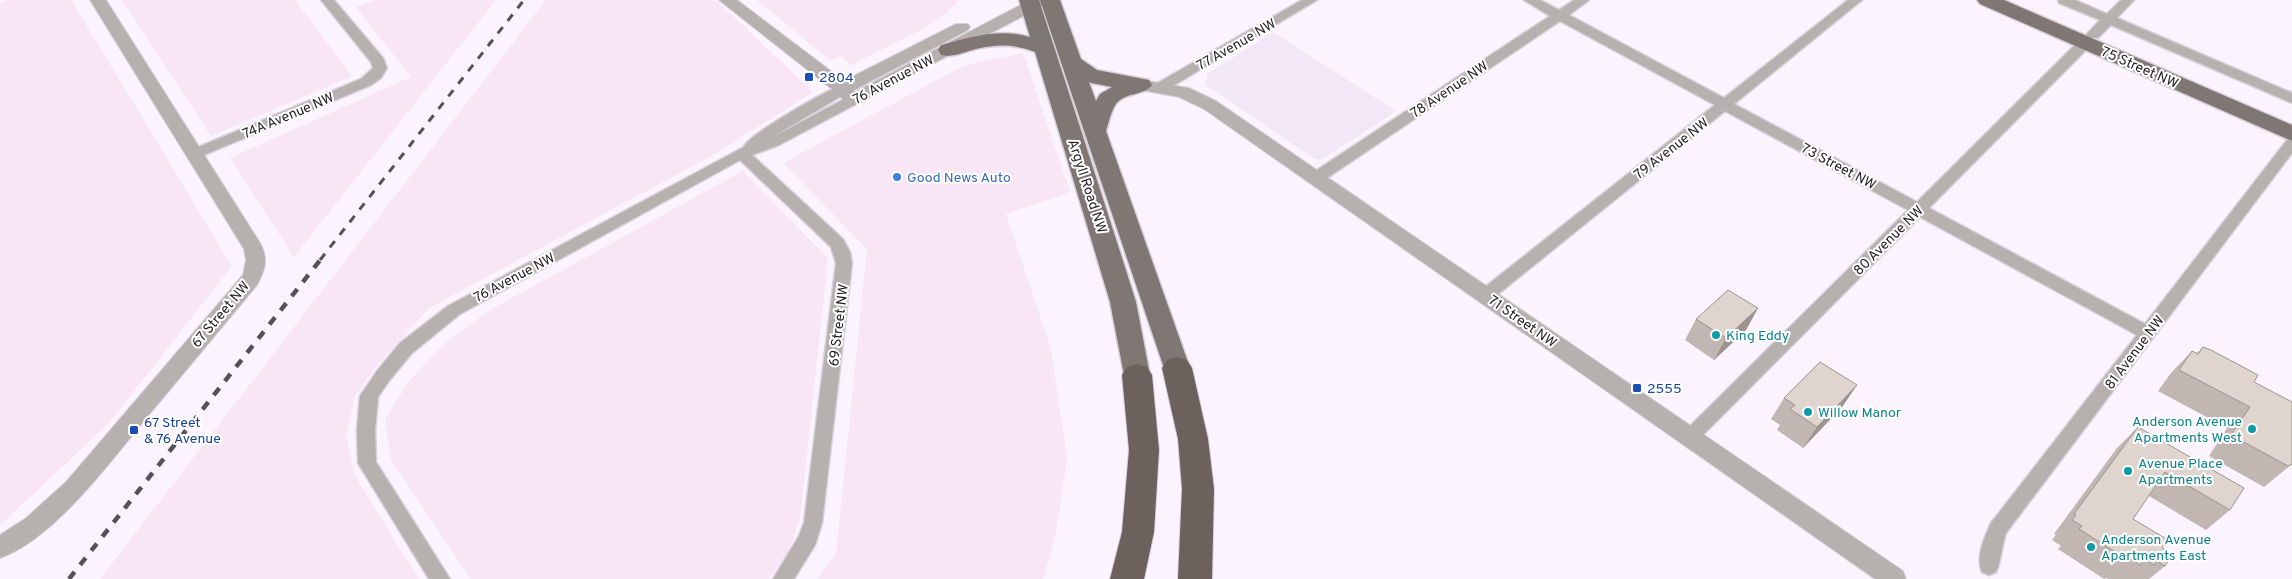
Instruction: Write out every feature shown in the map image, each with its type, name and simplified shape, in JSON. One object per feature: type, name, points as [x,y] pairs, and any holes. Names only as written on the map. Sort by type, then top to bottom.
[{"type":"highway","points":[[1177,368],[1193,439],[1198,490],[1195,579]]},
{"type":"highway","points":[[1127,579],[1138,532],[1144,450],[1137,375]]},
{"type":"main road","name":"75 Street NW","points":[[1987,0],[2089,39],[2292,122]]},
{"type":"main road","name":"75 Street NW","points":[[2012,0],[2089,39],[2292,134]]},
{"type":"main road","name":"Argyll Road NW","points":[[1033,1],[1044,49],[1125,311],[1137,375]]},
{"type":"main road","name":"Argyll Road NW","points":[[1033,1],[1070,61],[1177,368]]},
{"type":"main road","points":[[948,50],[984,41],[1009,38],[1025,41],[1044,49]]},
{"type":"main road","points":[[1070,61],[1091,76],[1151,86]]},
{"type":"main road","points":[[1095,131],[1108,99],[1117,92],[1151,86]]},
{"type":"street","name":"67 Street NW","points":[[0,548],[34,525],[58,505],[87,475],[254,273],[257,260],[253,248],[98,0]]},
{"type":"street","name":"74A Avenue NW","points":[[194,154],[366,82],[379,72],[378,61],[327,0]]},
{"type":"street","points":[[727,0],[848,94]]},
{"type":"street","name":"77 Avenue NW","points":[[1151,86],[1311,0]]},
{"type":"street","name":"73 Street NW","points":[[1530,0],[2148,333]]},
{"type":"street","name":"78 Avenue NW","points":[[1316,178],[1583,0]]},
{"type":"street","name":"79 Avenue NW","points":[[1486,295],[1856,0]]},
{"type":"street","points":[[2064,0],[2292,98]]},
{"type":"street","name":"80 Avenue NW","points":[[1690,437],[2128,0]]},
{"type":"street","name":"76 Avenue NW","points":[[440,579],[366,463],[369,396],[406,348],[454,310],[741,154],[774,142],[848,94],[1033,1]]},
{"type":"street","name":"76 Avenue NW","points":[[848,94],[948,50],[1033,1]]},
{"type":"street","name":"71 Street NW","points":[[1151,86],[1183,92],[1204,101],[1894,579]]},
{"type":"street","name":"81 Avenue NW","points":[[1989,566],[1991,546],[1998,529],[2292,144]]},
{"type":"street","name":"69 Street NW","points":[[741,154],[837,243],[842,252],[844,264],[813,523],[808,539],[783,579]]},
{"type":"shaded area","points":[[9,0],[71,0],[232,266],[109,423],[0,525],[0,3]]},
{"type":"shaded area","points":[[122,0],[295,0],[352,76],[211,136]]},
{"type":"shaded area","points":[[376,0],[496,0],[294,257],[230,158],[411,77],[356,7]]},
{"type":"shaded area","points":[[546,0],[716,0],[813,92],[713,155],[429,308],[375,368],[355,396],[346,435],[355,476],[419,579],[100,579]]},
{"type":"shaded area","points":[[757,0],[959,0],[943,16],[928,26],[851,65],[841,56],[831,61]]},
{"type":"shaded area","points":[[1273,32],[1396,111],[1321,160],[1313,158],[1206,85],[1207,74]]},
{"type":"shaded area","points":[[1023,53],[1070,192],[1006,214],[1051,349],[1067,459],[1055,538],[1043,579],[817,579],[836,555],[867,249],[783,163],[963,66]]},
{"type":"shaded area","points":[[743,171],[828,259],[800,518],[788,555],[768,579],[471,579],[391,460],[385,419],[410,380],[446,342],[492,309]]},
{"type":"building","points":[[1728,290],[1758,308],[1726,338],[1696,319]]},
{"type":"building","points":[[2203,347],[2258,375],[2254,382],[2292,402],[2292,464],[2288,466],[2231,435],[2250,407],[2179,370],[2192,351],[2198,354]]},
{"type":"building","points":[[1820,362],[1857,385],[1817,427],[1790,409],[1795,405],[1784,398]]},
{"type":"building","points":[[2138,427],[2244,488],[2230,510],[2165,472],[2133,519],[2168,540],[2162,548],[2173,554],[2165,566],[2157,561],[2154,565],[2145,559],[2140,565],[2129,558],[2128,560],[2079,529],[2082,526],[2072,520],[2076,515],[2074,514]]},
{"type":"railway","points":[[320,260],[524,0]]},
{"type":"railway","points":[[69,579],[321,259]]},
{"type":"place","name":"2804","points":[[809,77]]},
{"type":"place","name":"Good News Auto","points":[[897,177]]},
{"type":"place","name":"King Eddy","points":[[1716,335]]},
{"type":"place","name":"2555","points":[[1637,388]]},
{"type":"place","name":"Willow Manor","points":[[1808,412]]},
{"type":"place","name":"Anderson Avenue Apartments West","points":[[2252,429]]},
{"type":"place","name":"67 Street & 76 Avenue","points":[[134,430]]},
{"type":"place","name":"Avenue Place Apartments","points":[[2128,471]]},
{"type":"place","name":"Anderson Avenue Apartments East","points":[[2091,547]]}]
